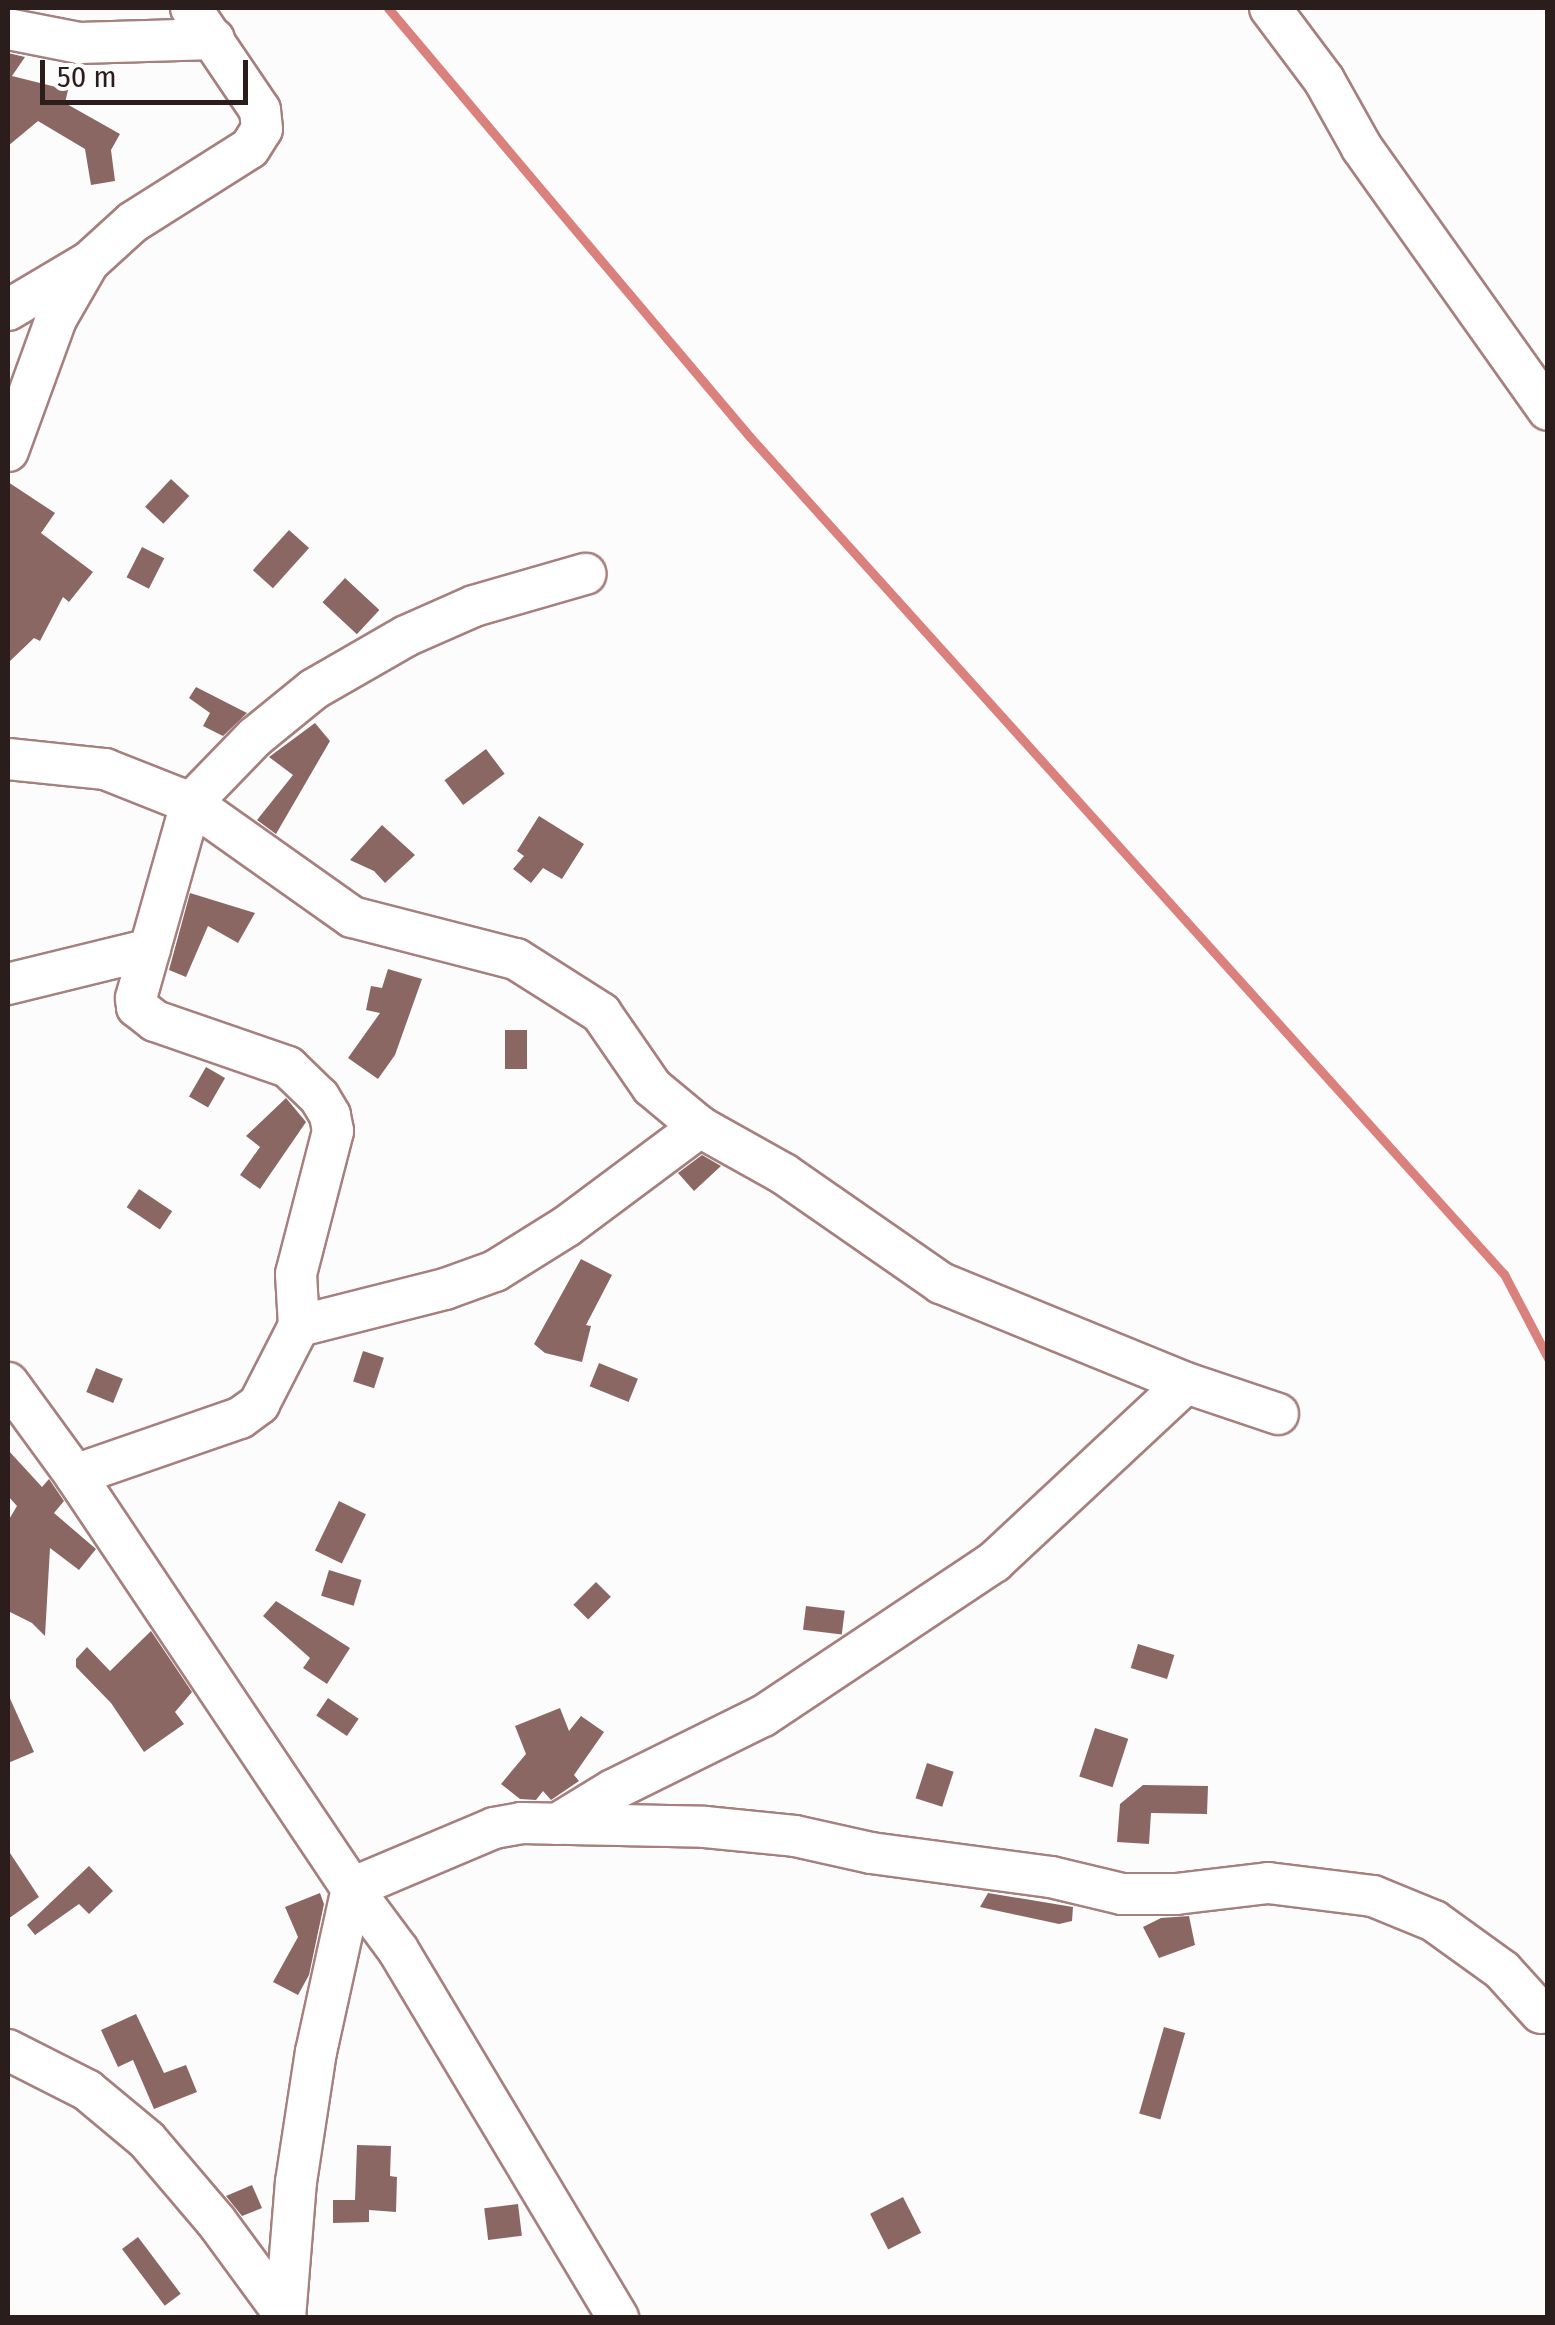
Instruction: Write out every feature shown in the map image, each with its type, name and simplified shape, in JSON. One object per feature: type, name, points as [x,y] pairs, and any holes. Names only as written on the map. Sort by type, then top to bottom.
[{"type":"street","points":[[1270,8],[1324,80],[1362,148],[1548,410]]},
{"type":"street","points":[[8,29],[79,43],[202,23],[260,110],[262,129],[250,148],[133,222],[88,262],[8,310]]},
{"type":"street","points":[[8,451],[56,319],[88,262]]},
{"type":"street","points":[[75,1475],[240,1418],[259,1404],[299,1326],[296,1274],[333,1131],[319,1097],[288,1067],[155,1021],[137,1007],[192,803],[254,736],[314,689],[406,636],[474,606],[585,574]]},
{"type":"street","points":[[8,758],[105,770],[192,803],[352,917],[516,959],[564,986],[601,1014],[652,1087],[700,1127],[784,1174],[941,1283],[1186,1383],[1278,1414]]},
{"type":"street","points":[[8,984],[150,949]]},
{"type":"street","points":[[299,1326],[445,1289],[495,1270],[566,1226],[700,1127]]},
{"type":"street","points":[[8,1383],[75,1475],[352,1888],[398,1950],[618,2318]]},
{"type":"street","points":[[557,1824],[614,1790],[762,1716],[994,1562],[1186,1383]]},
{"type":"street","points":[[352,1888],[494,1828],[557,1824],[704,1827],[795,1836],[871,1853],[1052,1877],[1122,1894],[1176,1894],[1268,1883],[1373,1896],[1434,1921],[1502,1970],[1542,2013]]},
{"type":"street","points":[[285,2316],[296,2182],[316,2052],[352,1888]]},
{"type":"street","points":[[8,2050],[87,2090],[147,2140],[216,2221],[285,2316]]},
{"type":"building","points":[[8,53],[25,57],[12,76],[68,90],[65,103],[120,134],[111,150],[115,181],[91,185],[85,149],[38,121],[8,146]]},
{"type":"building","points":[[171,479],[189,496],[163,524],[145,507]]},
{"type":"building","points":[[8,482],[55,513],[41,533],[93,572],[69,602],[63,597],[40,641],[34,638],[8,663]]},
{"type":"building","points":[[289,530],[309,548],[273,588],[253,570]]},
{"type":"building","points":[[142,547],[164,558],[149,589],[127,577]]},
{"type":"building","points":[[345,578],[379,610],[357,634],[322,602]]},
{"type":"building","points":[[196,687],[247,713],[223,736],[203,726],[210,713],[189,698]]},
{"type":"building","points":[[315,723],[330,741],[276,834],[257,820],[293,775],[269,757]]},
{"type":"building","points":[[486,749],[505,774],[463,805],[444,780]]},
{"type":"building","points":[[539,816],[584,844],[562,879],[543,868],[531,883],[513,869],[524,856],[517,851]]},
{"type":"building","points":[[382,825],[415,855],[385,883],[374,871],[350,860]]},
{"type":"building","points":[[190,893],[255,913],[238,943],[208,926],[186,977],[169,970]]},
{"type":"building","points":[[388,969],[422,979],[395,1055],[378,1079],[348,1058],[380,1013],[366,1010],[371,986],[382,988]]},
{"type":"building","points":[[505,1030],[527,1030],[527,1069],[505,1069]]},
{"type":"building","points":[[206,1067],[225,1078],[208,1107],[189,1096]]},
{"type":"building","points":[[286,1098],[306,1122],[260,1189],[240,1175],[260,1147],[246,1136]]},
{"type":"building","points":[[702,1155],[721,1166],[694,1191],[678,1173]]},
{"type":"building","points":[[139,1189],[172,1211],[160,1230],[127,1207]]},
{"type":"building","points":[[581,1259],[612,1275],[586,1325],[591,1326],[582,1362],[545,1353],[534,1344]]},
{"type":"building","points":[[363,1351],[384,1358],[374,1388],[353,1381]]},
{"type":"building","points":[[599,1363],[638,1379],[629,1402],[590,1386]]},
{"type":"building","points":[[96,1368],[123,1379],[113,1403],[86,1392]]},
{"type":"building","points":[[8,1450],[42,1487],[49,1479],[64,1501],[54,1513],[96,1549],[79,1570],[50,1548],[45,1636],[32,1623],[8,1611],[8,1521],[17,1506],[8,1496]]},
{"type":"building","points":[[339,1501],[366,1514],[342,1564],[315,1550]]},
{"type":"building","points":[[329,1570],[362,1580],[354,1606],[321,1596]]},
{"type":"building","points":[[596,1582],[611,1597],[588,1619],[573,1605]]},
{"type":"building","points":[[276,1601],[350,1648],[327,1684],[303,1668],[310,1658],[263,1616]]},
{"type":"building","points":[[806,1606],[845,1611],[842,1635],[803,1630]]},
{"type":"building","points":[[151,1631],[192,1692],[175,1712],[184,1724],[144,1752],[111,1703],[76,1667],[76,1659],[87,1647],[110,1671]]},
{"type":"building","points":[[1138,1644],[1174,1655],[1167,1679],[1131,1668]]},
{"type":"building","points":[[8,1694],[34,1752],[8,1763]]},
{"type":"building","points":[[328,1698],[359,1719],[347,1736],[316,1715]]},
{"type":"building","points":[[560,1708],[569,1731],[581,1716],[604,1732],[574,1775],[579,1781],[551,1800],[543,1791],[536,1800],[520,1799],[501,1784],[526,1754],[515,1726]]},
{"type":"building","points":[[1095,1728],[1128,1739],[1113,1787],[1079,1777]]},
{"type":"building","points":[[927,1763],[954,1772],[942,1807],[916,1798]]},
{"type":"building","points":[[1143,1785],[1208,1786],[1207,1814],[1151,1813],[1149,1844],[1117,1842],[1120,1804]]},
{"type":"building","points":[[8,1850],[39,1897],[8,1919]]},
{"type":"building","points":[[89,1866],[113,1891],[89,1914],[79,1904],[35,1935],[27,1925]]},
{"type":"building","points":[[320,1893],[324,1904],[309,1975],[298,1995],[273,1982],[298,1937],[285,1907]]},
{"type":"building","points":[[988,1893],[1073,1907],[1072,1921],[1059,1924],[980,1907]]},
{"type":"building","points":[[1189,1916],[1195,1945],[1159,1958],[1143,1927],[1161,1918]]},
{"type":"building","points":[[136,2014],[164,2073],[186,2065],[197,2092],[154,2109],[133,2060],[118,2067],[101,2030]]},
{"type":"building","points":[[1164,2027],[1185,2033],[1160,2120],[1139,2114]]},
{"type":"building","points":[[357,2145],[391,2146],[390,2176],[397,2177],[396,2212],[369,2210],[369,2222],[333,2223],[333,2200],[355,2200]]},
{"type":"building","points":[[252,2185],[262,2208],[242,2216],[226,2196]]},
{"type":"building","points":[[903,2197],[921,2233],[888,2249],[870,2214]]},
{"type":"building","points":[[518,2204],[522,2236],[488,2240],[484,2208]]},
{"type":"building","points":[[138,2237],[181,2294],[165,2306],[122,2249]]},
{"type":"waterway","points":[[388,8],[750,437],[1504,1274],[1548,1358]]}]
